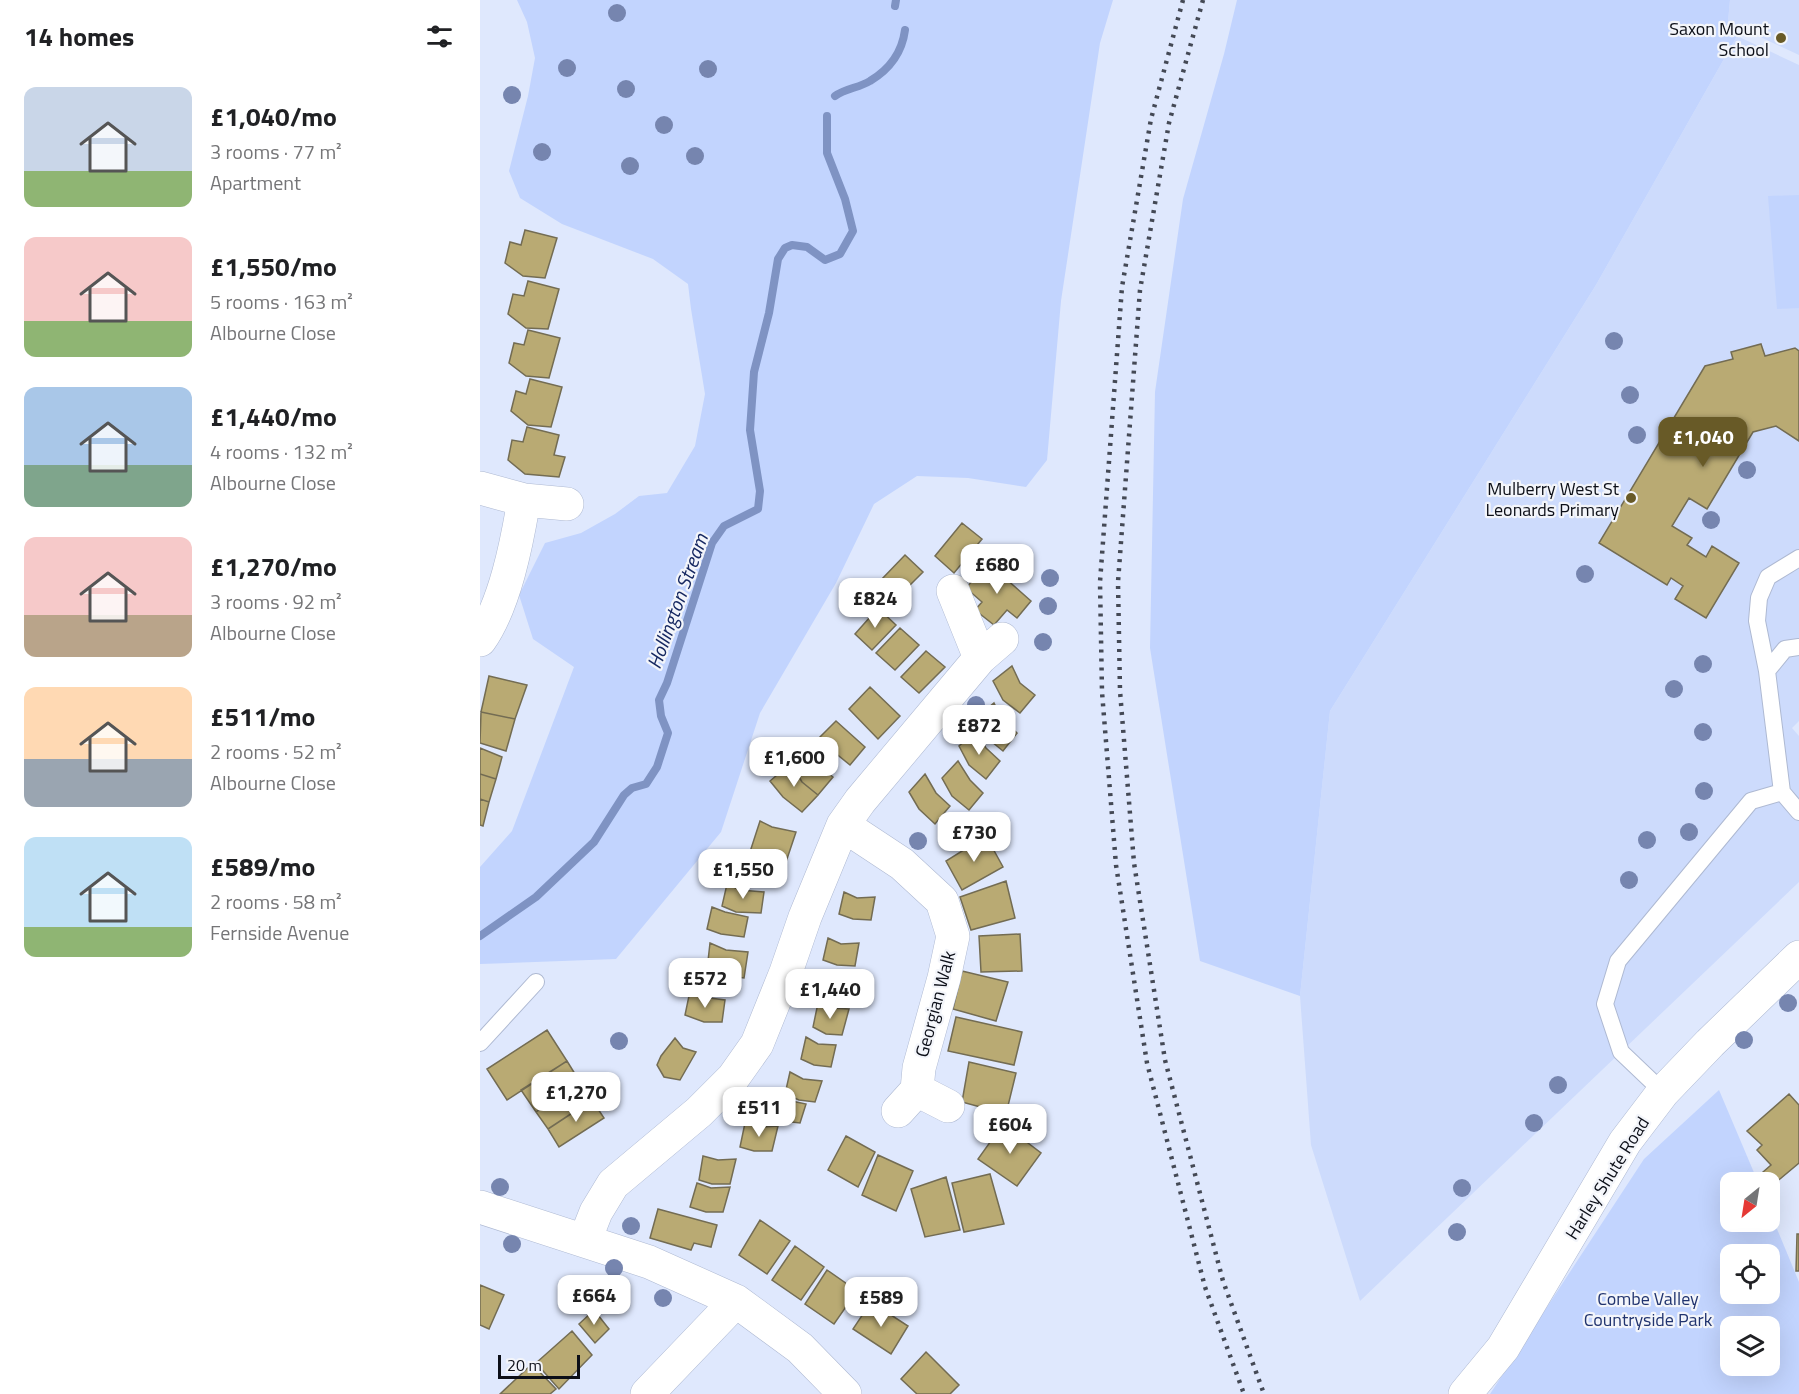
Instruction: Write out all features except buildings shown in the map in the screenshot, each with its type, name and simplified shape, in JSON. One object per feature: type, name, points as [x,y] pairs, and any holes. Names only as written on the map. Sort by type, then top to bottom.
[{"type":"street","points":[[480,488],[524,500],[567,504]]},
{"type":"street","points":[[480,640],[489,627],[515,550],[524,500]]},
{"type":"street","points":[[585,1240],[596,1212],[613,1184],[699,1112],[733,1078],[757,1044],[843,825],[860,801],[991,649],[953,591]]},
{"type":"street","name":"Georgian Walk","points":[[843,825],[902,864],[942,901],[953,936],[919,1068],[907,1100],[948,1106]]},
{"type":"street","name":"Harley Shute Road","points":[[1465,1394],[1503,1348],[1625,1142],[1663,1092],[1799,957]]},
{"type":"street","points":[[480,1207],[649,1262],[736,1301],[800,1348],[845,1394]]},
{"type":"street","points":[[647,1394],[736,1301]]},
{"type":"lane","points":[[1799,558],[1768,577],[1759,598],[1757,621],[1767,670],[1782,792],[1799,812]]},
{"type":"lane","points":[[1767,670],[1785,650],[1799,647]]},
{"type":"lane","points":[[1663,1092],[1622,1052],[1605,1004],[1618,961],[1750,801],[1782,792]]},
{"type":"lane","points":[[480,1043],[536,982]]},
{"type":"shaded area","name":"Saxon Mount School","points":[[1730,0],[1799,0],[1799,55],[1728,22]]},
{"type":"shaded area","name":"Mulberry West St Leonards Primary","points":[[1737,36],[1799,65],[1799,721],[1792,728],[1799,736],[1799,882],[1360,1301],[1311,1145],[1300,996],[1330,711],[1596,285]]},
{"type":"green space","points":[[517,0],[1113,0],[1100,43],[1061,301],[1047,460],[1026,487],[968,478],[917,476],[874,504],[836,583],[760,713],[721,832],[616,959],[480,964],[480,867],[512,831],[574,667],[533,639],[519,595],[545,543],[581,533],[615,514],[639,496],[667,493],[695,446],[705,394],[688,284],[653,259],[562,224],[520,198],[509,171],[535,58],[527,22]]},
{"type":"green space","points":[[1237,0],[1730,0],[1728,22],[1737,36],[1596,285],[1330,711],[1300,996],[1200,961],[1150,648],[1155,392],[1183,199]]},
{"type":"green space","points":[[1799,195],[1799,308],[1777,309],[1768,196]]},
{"type":"green space","name":"Combe Valley Countryside Park","points":[[1719,1090],[1754,1172],[1720,1172],[1720,1232],[1778,1232],[1799,1282],[1799,1394],[1490,1394],[1644,1159]]},
{"type":"waterway","name":"Hollington Stream","points":[[895,6],[896,0]]},
{"type":"waterway","name":"Hollington Stream","points":[[835,96],[866,83],[889,66],[898,53],[905,30]]},
{"type":"waterway","name":"Hollington Stream","points":[[480,936],[536,897],[594,842],[624,795],[632,788],[646,784],[657,767],[668,733],[661,716],[659,700],[667,683],[712,543],[724,526],[758,509],[760,491],[750,430],[754,372],[769,313],[778,259],[785,248],[792,245],[807,247],[825,260],[840,254],[853,231],[845,199],[827,153],[827,116]]},
{"type":"railway","points":[[1183,0],[1151,119],[1122,287],[1100,582],[1102,692],[1116,865],[1147,1063],[1205,1287],[1244,1394]]},
{"type":"railway","points":[[1203,0],[1169,123],[1140,290],[1118,582],[1120,691],[1134,863],[1165,1060],[1223,1281],[1264,1394]]},
{"type":"place","name":"Saxon Mount School","points":[[1781,38]]},
{"type":"place","name":"Mulberry West St Leonards Primary","points":[[1631,498]]}]
